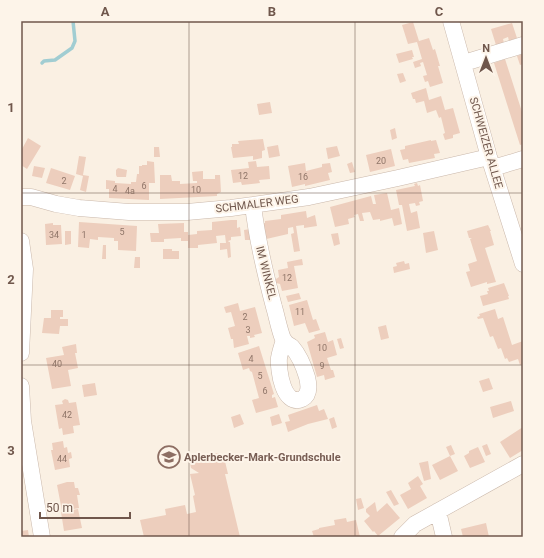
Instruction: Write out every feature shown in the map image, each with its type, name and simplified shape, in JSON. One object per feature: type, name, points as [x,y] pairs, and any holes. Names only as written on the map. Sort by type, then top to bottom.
[{"type":"street","name":"SCHWEIZER ALLEE","points":[[451,21],[491,162],[523,264]]},
{"type":"street","points":[[464,63],[523,45]]},
{"type":"street","name":"SCHMALER WEG","points":[[21,197],[31,197],[56,204],[79,208],[130,212],[187,212],[309,197],[398,178],[491,162],[523,159]]},
{"type":"street","name":"IM WINKEL","points":[[253,205],[257,238],[284,340]]},
{"type":"street","points":[[21,241],[25,269],[21,353]]},
{"type":"street","points":[[21,386],[23,421],[42,537]]},
{"type":"street","points":[[402,537],[415,524],[523,464]]},
{"type":"street","points":[[438,511],[444,537]]},
{"type":"building","points":[[413,22],[419,41],[429,38],[433,50],[435,49],[443,83],[430,87],[428,81],[425,82],[423,76],[427,75],[423,62],[420,63],[421,66],[415,68],[413,62],[422,59],[417,42],[408,44],[402,25]]},
{"type":"building","points":[[512,23],[517,38],[509,41],[508,37],[503,39],[504,43],[496,45],[491,29]]},
{"type":"building","points":[[412,50],[414,57],[412,57],[413,59],[399,63],[396,54]]},
{"type":"building","points":[[523,54],[523,64],[520,65],[517,56]]},
{"type":"building","points":[[505,59],[523,115],[523,144],[520,145],[494,63]]},
{"type":"building","points":[[403,73],[406,81],[400,83],[397,74]]},
{"type":"building","points":[[426,88],[429,100],[441,96],[445,110],[453,108],[460,133],[453,135],[453,138],[445,140],[441,117],[439,118],[436,110],[427,113],[424,101],[416,103],[415,99],[413,99],[411,93]]},
{"type":"building","points":[[270,102],[272,113],[259,115],[257,104]]},
{"type":"building","points":[[395,128],[397,138],[392,140],[390,130]]},
{"type":"building","points":[[28,138],[41,146],[27,169],[21,165],[21,148],[22,149]]},
{"type":"building","points":[[263,139],[265,150],[262,151],[262,158],[253,160],[253,156],[233,158],[231,147],[232,144],[239,144],[238,141]]},
{"type":"building","points":[[436,140],[440,153],[434,154],[435,158],[409,163],[408,159],[403,160],[400,150],[405,149],[405,146]]},
{"type":"building","points":[[278,145],[280,156],[269,158],[267,147]]},
{"type":"building","points":[[337,146],[340,156],[328,159],[326,148]]},
{"type":"building","points":[[154,147],[159,147],[160,157],[154,157]]},
{"type":"building","points":[[391,149],[395,166],[370,172],[366,155]]},
{"type":"building","points":[[79,156],[86,157],[83,175],[89,176],[86,192],[80,190],[83,176],[76,174]]},
{"type":"building","points":[[147,161],[154,162],[155,183],[149,183],[149,200],[109,198],[109,189],[106,189],[106,180],[115,181],[115,183],[131,184],[131,182],[136,182],[137,174],[139,174],[139,166],[147,165]]},
{"type":"building","points":[[256,161],[257,167],[269,166],[270,179],[259,180],[260,183],[242,185],[241,182],[233,183],[231,170],[249,168],[248,162]]},
{"type":"building","points":[[352,162],[355,172],[350,173],[347,164]]},
{"type":"building","points":[[305,163],[306,171],[322,167],[322,164],[330,163],[332,172],[328,173],[330,180],[305,186],[305,184],[292,187],[288,166]]},
{"type":"building","points":[[34,166],[45,168],[42,178],[32,176]]},
{"type":"building","points":[[51,168],[75,176],[70,190],[46,183]]},
{"type":"building","points":[[118,168],[127,170],[126,177],[117,177],[116,170]]},
{"type":"building","points":[[203,171],[203,179],[215,179],[215,175],[220,175],[221,192],[217,194],[217,196],[160,199],[160,175],[171,175],[172,181],[180,181],[180,184],[197,183],[197,181],[193,181],[192,172]]},
{"type":"building","points":[[417,183],[418,186],[420,185],[423,201],[419,202],[420,205],[416,206],[415,203],[409,204],[411,213],[417,211],[420,228],[407,231],[402,205],[399,205],[396,190],[415,186],[414,184]]},
{"type":"building","points":[[387,193],[391,210],[399,208],[402,224],[394,226],[392,218],[380,221],[380,219],[373,220],[370,212],[362,213],[364,221],[360,221],[358,214],[354,215],[355,217],[348,219],[349,224],[335,227],[330,207],[371,196],[373,204],[376,204],[374,195]]},
{"type":"building","points":[[306,211],[307,218],[315,215],[317,226],[304,228],[304,225],[296,226],[300,251],[294,252],[291,234],[294,233],[293,227],[288,228],[288,234],[262,240],[259,224],[265,223],[265,221],[281,219],[281,215]]},
{"type":"building","points":[[237,220],[237,228],[240,227],[241,236],[231,237],[231,240],[228,241],[230,242],[231,257],[228,258],[227,249],[220,250],[220,243],[226,243],[225,235],[216,236],[217,243],[198,245],[198,248],[188,248],[188,241],[181,241],[181,238],[164,239],[164,242],[151,242],[150,233],[159,233],[158,224],[184,223],[184,232],[188,232],[188,235],[197,234],[197,231],[212,230],[212,222]]},
{"type":"building","points":[[79,222],[137,226],[136,251],[118,250],[118,241],[114,241],[114,238],[98,237],[98,240],[90,239],[89,248],[78,247]]},
{"type":"building","points":[[53,223],[53,225],[61,225],[62,244],[46,245],[45,224]]},
{"type":"building","points":[[488,225],[494,245],[485,248],[496,282],[487,284],[487,282],[471,287],[466,272],[470,271],[468,264],[477,261],[470,239],[472,238],[469,238],[467,231]]},
{"type":"building","points":[[250,229],[252,240],[245,240],[244,230]]},
{"type":"building","points":[[65,231],[71,231],[71,244],[65,245]]},
{"type":"building","points":[[434,231],[438,250],[426,253],[423,233]]},
{"type":"building","points":[[338,233],[340,244],[334,246],[331,234]]},
{"type":"building","points":[[103,245],[106,245],[106,259],[102,259]]},
{"type":"building","points":[[163,249],[179,251],[179,259],[163,259]]},
{"type":"building","points":[[135,257],[140,257],[140,268],[134,268]]},
{"type":"building","points":[[302,259],[303,265],[294,266],[298,288],[282,291],[280,284],[276,283],[276,279],[279,277],[278,270],[288,268],[287,262]]},
{"type":"building","points":[[404,261],[405,264],[409,263],[410,269],[394,273],[393,267],[397,266],[396,263]]},
{"type":"building","points":[[504,283],[509,299],[483,306],[480,296],[488,294],[488,288]]},
{"type":"building","points":[[299,293],[301,299],[288,302],[286,296]]},
{"type":"building","points":[[307,300],[313,320],[316,319],[320,330],[309,333],[305,323],[294,326],[289,305]]},
{"type":"building","points":[[238,303],[240,311],[255,307],[262,333],[254,335],[255,337],[250,338],[250,336],[247,336],[249,344],[234,348],[233,339],[231,339],[228,328],[235,326],[231,312],[226,313],[224,307]]},
{"type":"building","points":[[495,309],[498,319],[503,317],[512,345],[523,341],[523,364],[520,365],[518,359],[509,362],[507,358],[505,359],[501,348],[498,349],[493,336],[490,337],[483,318],[478,319],[477,317],[480,316],[479,314]]},
{"type":"building","points":[[51,310],[63,310],[63,317],[60,317],[60,319],[68,319],[68,326],[60,326],[59,334],[42,333],[44,318],[51,318]]},
{"type":"building","points":[[386,325],[389,338],[381,340],[378,327]]},
{"type":"building","points":[[325,332],[328,342],[333,340],[337,355],[327,358],[335,377],[325,380],[324,375],[317,377],[307,342],[315,338],[314,335]]},
{"type":"building","points":[[341,338],[344,348],[340,349],[337,339]]},
{"type":"building","points":[[76,344],[77,353],[75,353],[78,368],[68,370],[71,386],[52,389],[46,358],[64,355],[62,347]]},
{"type":"building","points":[[259,346],[274,394],[272,395],[272,398],[275,397],[278,407],[256,413],[252,400],[259,398],[252,372],[249,368],[243,370],[238,353]]},
{"type":"building","points":[[489,378],[493,389],[483,392],[479,381]]},
{"type":"building","points":[[95,383],[97,395],[84,397],[82,385]]},
{"type":"building","points":[[65,399],[68,400],[69,403],[76,402],[80,425],[73,426],[74,433],[63,435],[62,428],[59,429],[55,405],[63,404],[62,401]]},
{"type":"building","points":[[511,401],[514,411],[493,418],[490,407]]},
{"type":"building","points":[[317,405],[319,411],[324,409],[328,419],[308,424],[288,432],[285,422],[290,421],[288,415]]},
{"type":"building","points":[[240,414],[244,424],[234,428],[231,417]]},
{"type":"building","points":[[279,414],[282,423],[272,426],[270,417]]},
{"type":"building","points":[[334,417],[337,427],[332,429],[329,419]]},
{"type":"building","points":[[523,427],[523,450],[510,458],[500,442]]},
{"type":"building","points":[[63,441],[64,448],[67,447],[68,453],[71,452],[72,458],[69,459],[70,467],[55,470],[51,450],[53,450],[52,443]]},
{"type":"building","points":[[487,444],[491,454],[486,456],[482,446]]},
{"type":"building","points":[[451,445],[455,454],[450,456],[446,447]]},
{"type":"building","points":[[478,447],[485,462],[470,468],[464,456],[469,453],[469,451]]},
{"type":"building","points":[[218,453],[224,457],[228,474],[225,474],[240,537],[144,537],[140,520],[166,515],[165,509],[185,505],[187,514],[196,512],[193,496],[195,495],[190,474],[199,473],[191,468],[189,458]]},
{"type":"building","points":[[450,456],[458,471],[440,480],[432,465]]},
{"type":"building","points":[[428,461],[431,479],[424,481],[419,463]]},
{"type":"building","points":[[418,476],[423,484],[420,486],[427,498],[408,509],[400,495],[411,489],[408,483]]},
{"type":"building","points":[[67,482],[74,482],[75,488],[78,488],[80,495],[77,495],[79,508],[62,511],[57,485]]},
{"type":"building","points":[[391,490],[399,504],[394,506],[386,492]]},
{"type":"building","points":[[361,498],[364,508],[358,510],[356,499]]},
{"type":"building","points":[[375,502],[377,512],[387,503],[400,518],[378,536],[364,521],[370,516],[366,512],[366,509]]},
{"type":"building","points":[[78,509],[82,528],[64,531],[61,512]]},
{"type":"building","points":[[346,518],[347,522],[356,520],[360,537],[314,537],[312,531],[335,525],[334,520]]},
{"type":"building","points":[[486,523],[489,537],[463,537],[461,529]]},
{"type":"building","points":[[28,530],[29,537],[21,537],[21,531]]},
{"type":"waterway","points":[[42,63],[44,61],[55,60],[72,48],[75,41],[73,21]]},
{"type":"place","name":"Aplerbecker-Mark-Grundschule","points":[[169,457]]}]
